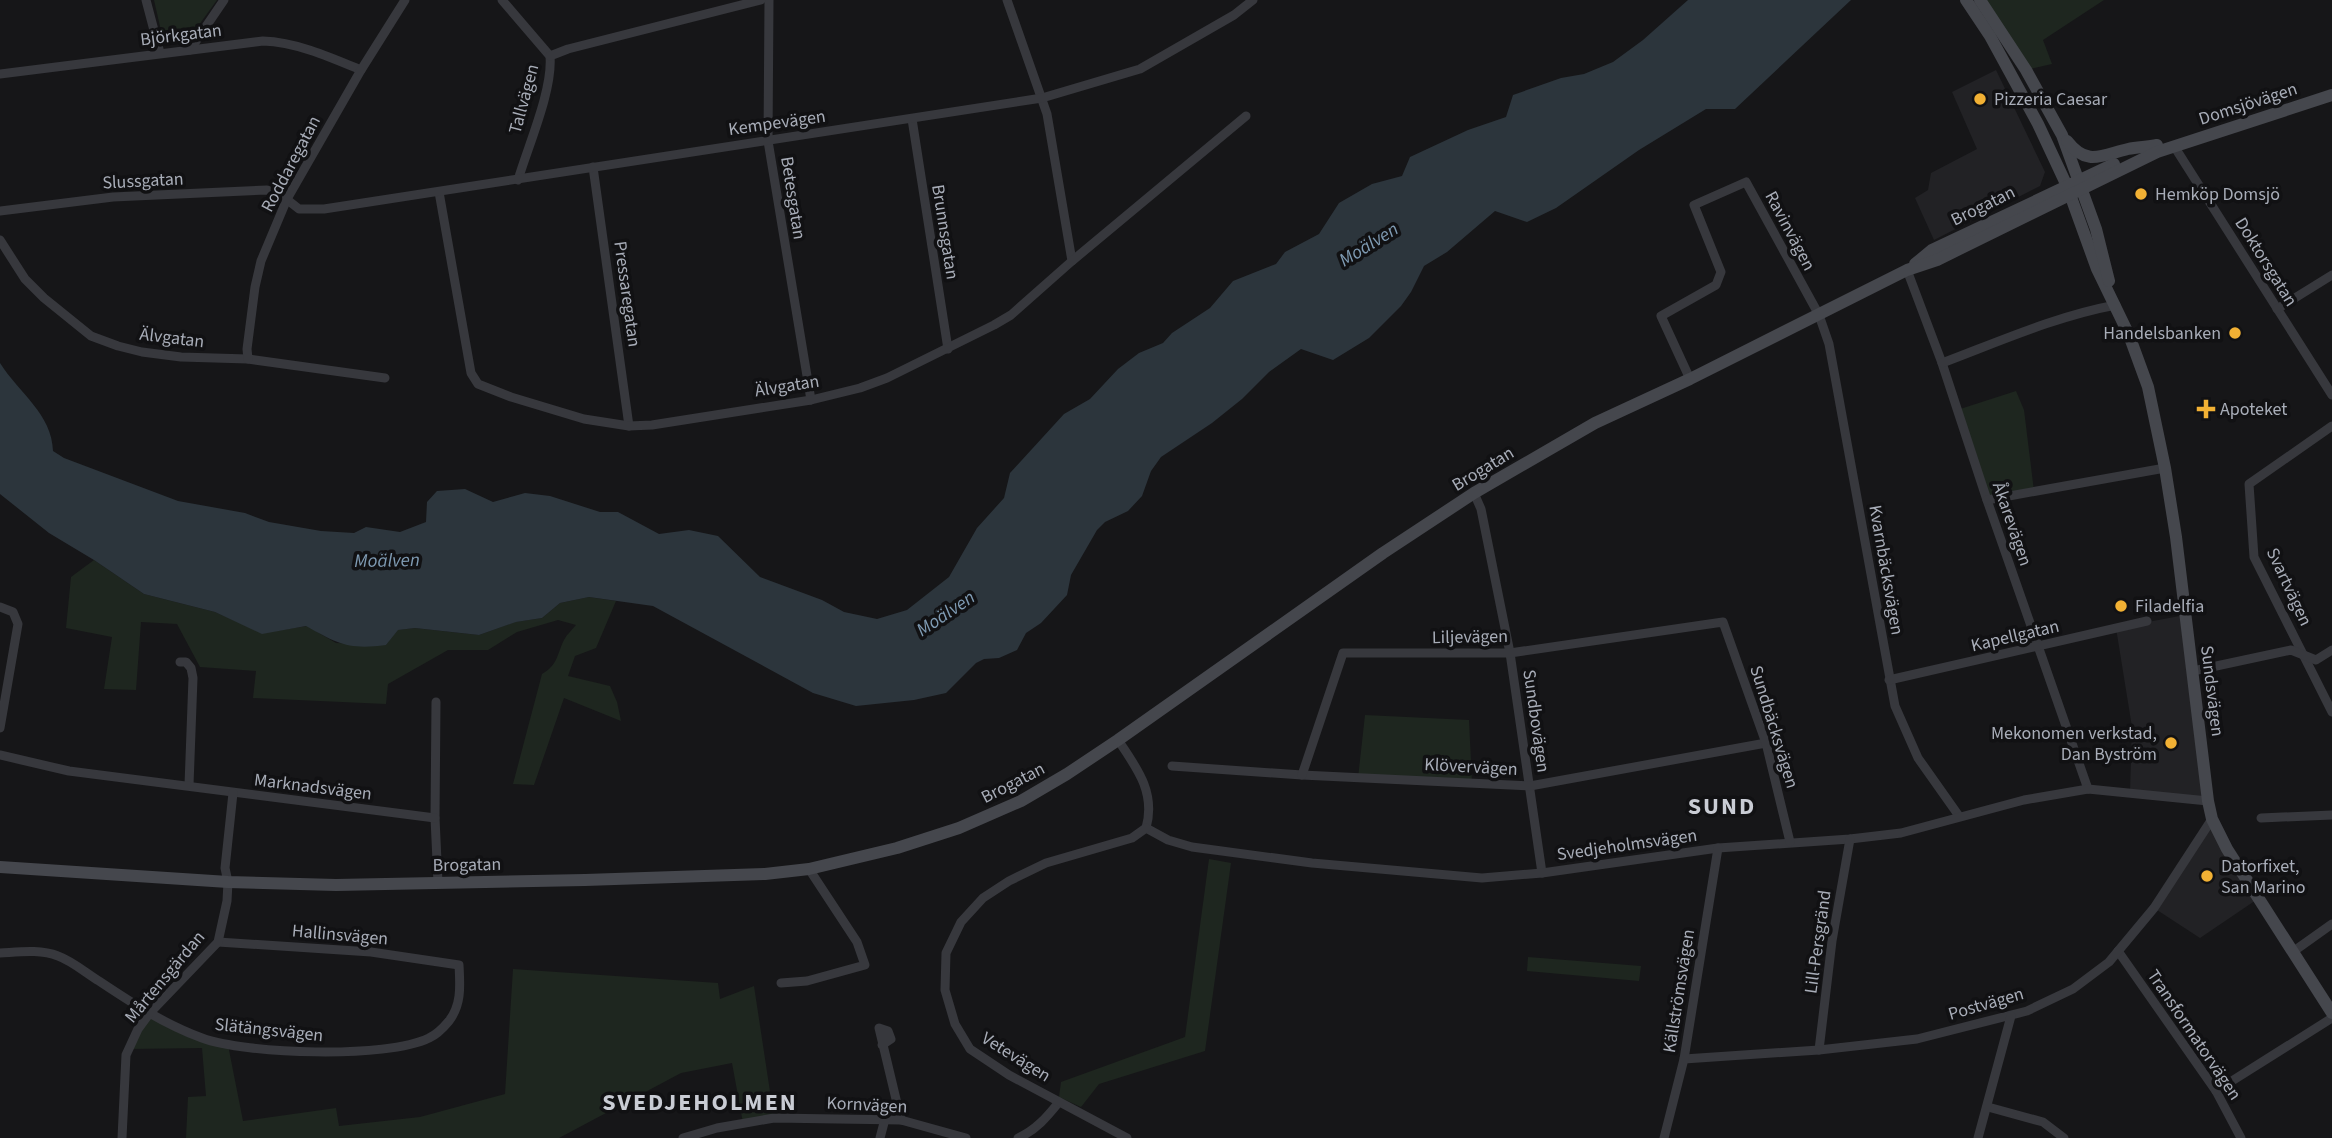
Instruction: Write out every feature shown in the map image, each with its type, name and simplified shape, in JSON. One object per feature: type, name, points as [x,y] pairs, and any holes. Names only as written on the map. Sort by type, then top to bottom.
[{"type":"main road","points":[[1966,0],[1990,36],[2074,188]]},
{"type":"main road","points":[[1980,0],[2026,70],[2062,135],[2075,151],[2088,158],[2108,157],[2127,149],[2157,145]]},
{"type":"main road","name":"Domsjövägen","points":[[2074,188],[2157,152],[2332,96]]},
{"type":"main road","points":[[2062,135],[2074,188]]},
{"type":"main road","name":"Domsjövägen","points":[[2074,188],[2157,145],[2174,146]]},
{"type":"main road","name":"Brogatan","points":[[0,867],[228,882],[337,885],[721,877],[809,869],[897,848],[959,828],[1021,801],[1118,740],[1383,553],[1474,493],[1595,423],[1690,379],[1908,270],[1937,260],[2074,188]]},
{"type":"main road","name":"Sundsvägen","points":[[2074,188],[2096,229],[2116,305],[2148,387],[2165,468],[2212,819],[2227,849],[2294,951],[2332,1016]]},
{"type":"street","points":[[146,0],[160,53]]},
{"type":"street","points":[[190,50],[224,0]]},
{"type":"street","name":"Roddaregatan","points":[[248,359],[253,299],[261,261],[287,199],[361,70],[405,0]]},
{"type":"street","name":"Tallvägen","points":[[502,0],[551,56],[545,95],[517,180]]},
{"type":"street","points":[[551,56],[568,49],[761,0]]},
{"type":"street","name":"Betesgatan","points":[[769,0],[768,141],[810,400]]},
{"type":"street","points":[[1007,0],[1042,98],[1072,261]]},
{"type":"street","name":"Kempevägen","points":[[287,199],[304,210],[439,192],[1042,98],[1140,69],[1234,15],[1252,0]]},
{"type":"street","name":"Björkgatan","points":[[0,74],[263,41],[277,41],[361,70]]},
{"type":"street","name":"Älvgatan","points":[[439,192],[471,373],[478,384],[584,419],[629,426],[652,425],[810,400],[874,384],[948,349],[1011,315],[1246,116]]},
{"type":"street","name":"Brunnsgatan","points":[[912,120],[948,349]]},
{"type":"street","name":"Doktorsgatan","points":[[2174,146],[2332,395]]},
{"type":"street","name":"Pressaregatan","points":[[593,167],[629,426]]},
{"type":"street","name":"Ravinvägen","points":[[1690,379],[1661,316],[1716,285],[1721,272],[1694,205],[1746,182],[1819,315]]},
{"type":"street","name":"Slussgatan","points":[[0,211],[113,197],[267,190],[287,199]]},
{"type":"street","name":"Älvgatan","points":[[0,240],[25,279],[91,336],[142,352],[181,357],[248,359],[385,378]]},
{"type":"street","name":"Åkarevägen","points":[[1908,270],[2088,789]]},
{"type":"street","points":[[2277,309],[2332,275]]},
{"type":"street","points":[[1942,363],[2042,326],[2116,305]]},
{"type":"street","name":"Kvarnbäcksvägen","points":[[1819,315],[1829,344],[1895,706],[1913,750],[1959,816]]},
{"type":"street","name":"Svartvägen","points":[[2332,426],[2249,484],[2254,557],[2332,712]]},
{"type":"street","points":[[1987,500],[2165,468]]},
{"type":"street","name":"Sundbovägen","points":[[1474,493],[1481,509],[1510,653],[1542,873]]},
{"type":"street","points":[[0,607],[13,612],[18,624],[0,728]]},
{"type":"street","name":"Kapellgatan","points":[[1889,680],[2147,621]]},
{"type":"street","name":"Liljevägen","points":[[1302,775],[1343,653],[1510,653],[1723,622]]},
{"type":"street","name":"Sundbäcksvägen","points":[[1723,622],[1766,743],[1790,842]]},
{"type":"street","points":[[2193,671],[2291,650],[2316,660],[2332,650]]},
{"type":"street","points":[[180,662],[186,662],[191,668],[193,678],[189,785]]},
{"type":"street","points":[[436,702],[435,818],[438,883]]},
{"type":"street","points":[[1118,740],[1148,794],[1150,814],[1146,828]]},
{"type":"street","name":"Klövervägen","points":[[1172,766],[1530,786],[1766,743]]},
{"type":"street","name":"Marknadsvägen","points":[[0,755],[69,771],[435,818]]},
{"type":"street","name":"Svedjeholmsvägen","points":[[1146,828],[1168,840],[1192,847],[1312,863],[1482,878],[1542,873],[1718,848],[1901,833],[1959,816],[2088,789],[2208,801]]},
{"type":"street","name":"Mårtensgärdan","points":[[122,1138],[125,1055],[149,1014],[218,942],[227,901],[228,882],[225,868],[233,793]]},
{"type":"street","points":[[2261,818],[2332,815]]},
{"type":"street","name":"Postvägen","points":[[1684,1059],[1819,1050],[1917,1039],[2027,1011],[2073,989],[2109,962],[2154,908],[2212,819]]},
{"type":"street","name":"Vetevägen","points":[[1127,1138],[1009,1075],[970,1049],[955,1024],[945,990],[946,953],[961,922],[983,898],[1009,881],[1046,863],[1132,838],[1146,828]]},
{"type":"street","name":"Lill-Persgränd","points":[[1819,1050],[1832,941],[1850,839]]},
{"type":"street","name":"Källströmsvägen","points":[[1664,1138],[1684,1059],[1718,848]]},
{"type":"street","points":[[782,983],[807,981],[865,965],[857,942],[809,869]]},
{"type":"street","points":[[2294,951],[2332,925]]},
{"type":"street","name":"Hallinsvägen","points":[[218,942],[371,952],[459,965]]},
{"type":"street","name":"Transformatorvägen","points":[[2118,951],[2216,1091],[2241,1138]]},
{"type":"street","name":"Slätängsvägen","points":[[0,953],[43,952],[61,957],[149,1014],[204,1039],[228,1045],[332,1053],[375,1050],[428,1039],[448,1023],[457,1008],[460,996],[459,965]]},
{"type":"street","points":[[1978,1138],[2011,1016]]},
{"type":"street","points":[[2216,1091],[2332,1016]]},
{"type":"street","points":[[882,1045],[901,1120]]},
{"type":"street","points":[[1018,1138],[1043,1121],[1059,1102]]},
{"type":"street","points":[[1988,1107],[2043,1122],[2064,1138]]},
{"type":"street","name":"Kornvägen","points":[[683,1138],[717,1128],[774,1118],[901,1120],[966,1138]]},
{"type":"street","points":[[880,1138],[885,1119]]},
{"type":"shaded area","points":[[154,0],[217,0],[188,40],[164,44]]},
{"type":"shaded area","points":[[1980,0],[2104,0],[2043,40],[2052,64],[2026,70]]},
{"type":"shaded area","points":[[1996,70],[2045,172],[2040,186],[1934,240],[1915,198],[1928,190],[1931,173],[1977,149],[1952,92]]},
{"type":"shaded area","points":[[2016,391],[2024,410],[2034,491],[1987,500],[1957,410]]},
{"type":"shaded area","points":[[94,560],[144,594],[215,612],[262,633],[307,626],[336,643],[386,645],[397,630],[415,628],[479,635],[515,622],[542,618],[560,603],[589,597],[616,601],[596,648],[575,656],[568,676],[610,686],[621,721],[564,698],[534,785],[513,784],[542,674],[554,663],[565,638],[576,625],[558,620],[517,632],[488,650],[448,650],[388,684],[386,704],[253,698],[256,671],[200,667],[177,624],[141,622],[136,690],[104,689],[112,637],[66,628],[71,577]]},
{"type":"shaded area","points":[[2185,615],[2208,801],[2130,793],[2132,727],[2116,628]]},
{"type":"shaded area","points":[[1365,715],[1469,720],[1472,783],[1358,778]]},
{"type":"shaded area","points":[[2212,819],[2259,898],[2200,938],[2154,908]]},
{"type":"shaded area","points":[[1209,859],[1231,863],[1205,1051],[1099,1084],[1081,1107],[1059,1097],[1061,1082],[1185,1037]]},
{"type":"shaded area","points":[[1528,957],[1641,966],[1639,981],[1527,971]]},
{"type":"shaded area","points":[[513,969],[718,983],[720,999],[754,986],[774,1118],[743,1123],[732,1063],[681,1073],[559,1138],[186,1138],[188,1097],[206,1096],[202,1048],[129,1049],[149,1014],[228,1045],[243,1121],[336,1108],[339,1126],[420,1117],[505,1094]]},
{"type":"water","name":"Moälven","points":[[1688,0],[1851,0],[1735,109],[1706,109],[1639,150],[1556,208],[1527,222],[1495,211],[1447,252],[1424,266],[1401,306],[1369,338],[1333,360],[1301,349],[1269,372],[1242,399],[1212,423],[1161,457],[1151,471],[1142,496],[1128,511],[1105,522],[1097,530],[1071,575],[1067,595],[1041,623],[1026,633],[1017,650],[999,658],[984,659],[976,663],[946,693],[914,700],[856,706],[813,693],[653,606],[589,597],[560,603],[542,618],[516,622],[479,635],[415,628],[398,630],[386,645],[362,647],[336,641],[306,626],[262,634],[215,612],[144,594],[49,533],[0,494],[0,363],[41,415],[51,438],[53,451],[64,458],[178,501],[245,513],[269,522],[321,531],[354,533],[366,527],[400,532],[426,522],[427,502],[437,491],[465,489],[493,502],[525,493],[550,496],[600,512],[618,512],[659,534],[689,530],[718,536],[760,577],[822,600],[844,612],[877,619],[907,610],[949,577],[977,528],[1004,498],[1010,473],[1064,414],[1090,399],[1118,369],[1139,353],[1163,343],[1172,333],[1210,308],[1233,281],[1276,264],[1285,252],[1319,234],[1339,203],[1372,184],[1402,176],[1410,157],[1468,130],[1506,117],[1513,95],[1561,78],[1584,74],[1613,62],[1643,40]]},
{"type":"place","name":"Pizzeria Caesar","points":[[1980,99]]},
{"type":"place","name":"Hemköp Domsjö","points":[[2141,194]]},
{"type":"place","name":"Handelsbanken","points":[[2235,333]]},
{"type":"place","name":"Apoteket","points":[[2206,409]]},
{"type":"place","name":"Filadelfia","points":[[2121,606]]},
{"type":"place","name":"Mekonomen verkstad, Dan Byström","points":[[2171,743]]},
{"type":"place","name":"Datorfixet, San Marino","points":[[2207,876]]},
{"type":"district","name":"SUND","points":[[1722,806]]},
{"type":"district","name":"SVEDJEHOLMEN","points":[[700,1102]]}]
